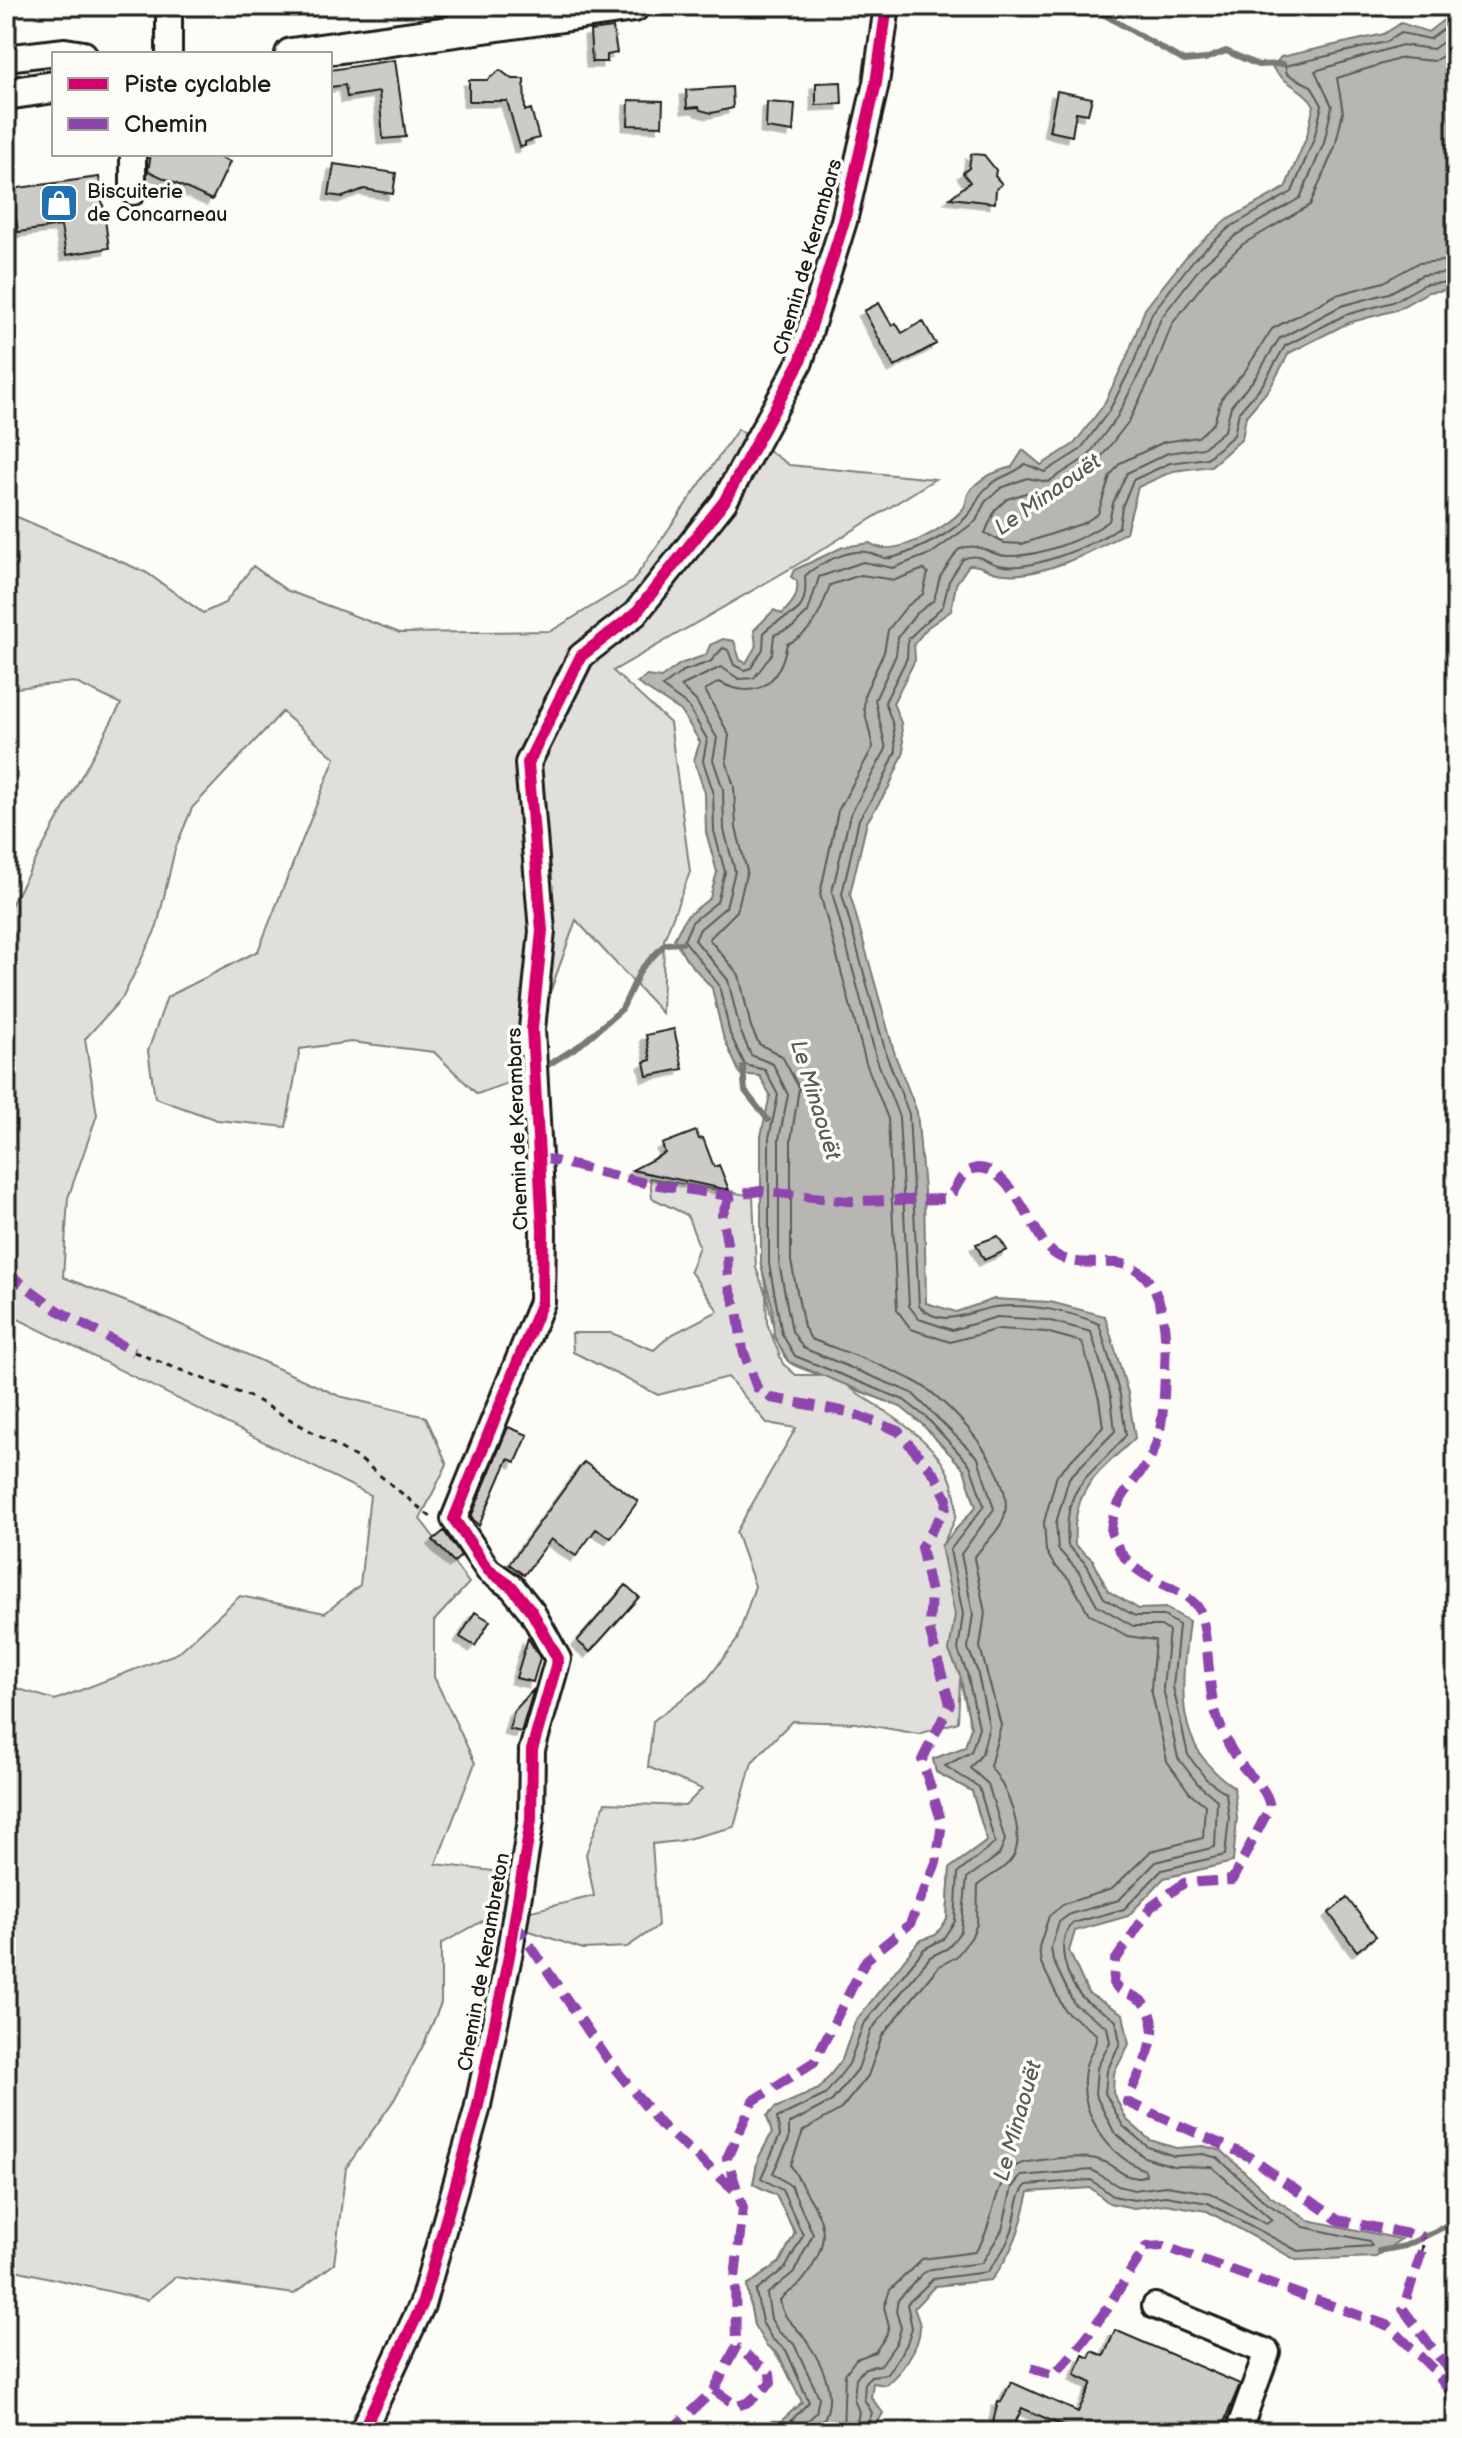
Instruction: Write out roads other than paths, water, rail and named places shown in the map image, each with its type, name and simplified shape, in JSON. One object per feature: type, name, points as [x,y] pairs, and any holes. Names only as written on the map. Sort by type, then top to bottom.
[{"type":"main road","points":[[301,52],[461,19],[634,6]]},
{"type":"main road","points":[[6,94],[52,87]]},
{"type":"street","points":[[169,6],[169,52]]},
{"type":"street","name":"Chemin de Kerambars","points":[[454,1519],[542,1302],[543,1230],[532,1029],[542,931],[528,763],[581,656],[635,614],[724,502],[800,362],[844,221],[876,83],[887,6]]},
{"type":"street","points":[[6,58],[52,53]]},
{"type":"street","points":[[133,156],[133,192]]},
{"type":"street","name":"Chemin de Kerambreton","points":[[362,2432],[422,2305],[477,2110],[509,1956],[531,1820],[532,1750],[558,1659],[532,1612],[512,1587],[488,1570],[454,1519]]},
{"type":"street","points":[[1155,2306],[1267,2352],[1238,2432]]},
{"type":"water","name":"Le Minaouët","points":[[1451,6],[1456,6],[1456,289],[1428,292],[1396,310],[1348,323],[1289,353],[1270,388],[1246,416],[1242,439],[1211,466],[1173,471],[1138,487],[1126,532],[1113,540],[1064,563],[1029,573],[997,573],[969,565],[956,584],[951,611],[928,627],[914,644],[915,660],[893,703],[901,723],[904,752],[889,787],[867,822],[850,894],[895,1055],[917,1112],[924,1190],[926,1303],[956,1312],[994,1299],[1050,1302],[1105,1316],[1128,1393],[1135,1438],[1099,1473],[1082,1496],[1077,1509],[1075,1545],[1093,1560],[1108,1591],[1139,1609],[1166,1608],[1189,1621],[1183,1692],[1190,1734],[1214,1771],[1234,1787],[1237,1818],[1233,1862],[1164,1878],[1128,1916],[1075,1931],[1069,1951],[1088,1993],[1123,2014],[1129,2044],[1114,2073],[1113,2093],[1127,2120],[1150,2140],[1176,2148],[1204,2146],[1222,2151],[1270,2196],[1308,2220],[1401,2239],[1376,2257],[1296,2260],[1207,2211],[1165,2204],[1134,2208],[1109,2203],[1091,2188],[1029,2192],[1016,2238],[991,2280],[935,2286],[914,2308],[920,2327],[913,2352],[885,2385],[873,2383],[871,2397],[883,2413],[872,2432],[702,2432],[749,2422],[781,2421],[802,2402],[778,2354],[766,2345],[754,2325],[747,2286],[780,2262],[795,2233],[776,2195],[753,2184],[758,2159],[772,2133],[767,2116],[775,2108],[819,2089],[842,2060],[855,2022],[919,1941],[936,1935],[947,1919],[950,1868],[987,1841],[972,1791],[936,1772],[933,1759],[965,1747],[971,1727],[960,1675],[949,1651],[955,1615],[941,1546],[976,1507],[964,1469],[922,1424],[901,1407],[789,1362],[774,1336],[772,1305],[761,1265],[761,1136],[770,1095],[760,1076],[740,1074],[723,1036],[712,988],[686,959],[674,939],[686,917],[710,898],[717,872],[706,832],[705,793],[694,760],[700,742],[681,711],[637,683],[647,676],[661,678],[680,664],[706,655],[710,645],[723,639],[734,641],[740,660],[746,663],[756,646],[754,630],[774,610],[782,614],[794,599],[797,581],[791,577],[794,570],[843,547],[870,543],[891,548],[918,540],[955,517],[964,507],[973,487],[988,476],[1012,467],[1023,450],[1041,465],[1074,444],[1103,406],[1126,359],[1145,309],[1189,253],[1225,221],[1285,188],[1307,136],[1314,105],[1272,67],[1281,57],[1384,34],[1401,23],[1428,32],[1450,15]]},
{"type":"waterway","points":[[738,6],[744,13],[797,6]]},
{"type":"waterway","points":[[1089,6],[1184,61],[1205,59],[1226,51],[1258,65],[1283,64]]},
{"type":"waterway","points":[[548,1065],[580,1045],[622,1009],[641,969],[665,944],[682,943]]},
{"type":"waterway","points":[[743,1067],[745,1091],[768,1120]]},
{"type":"waterway","points":[[1379,2251],[1405,2246],[1456,2221]]},
{"type":"place","name":"Biscuiterie de Concarneau","points":[[59,203]]}]
